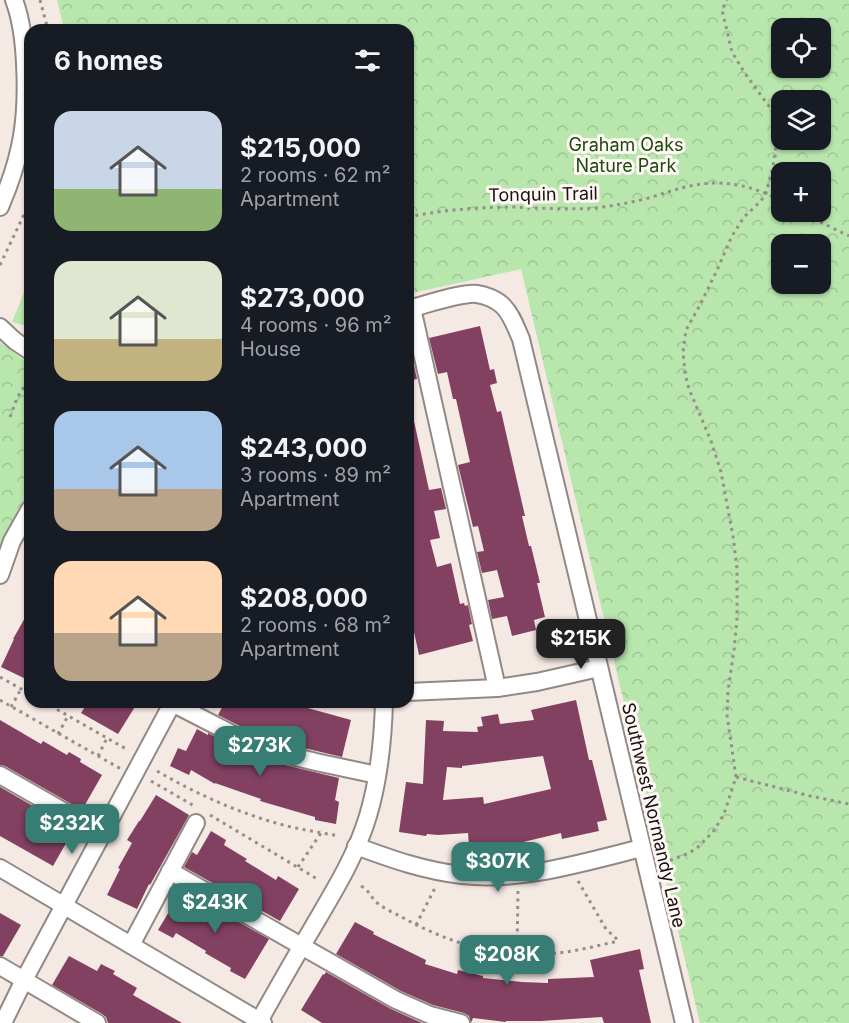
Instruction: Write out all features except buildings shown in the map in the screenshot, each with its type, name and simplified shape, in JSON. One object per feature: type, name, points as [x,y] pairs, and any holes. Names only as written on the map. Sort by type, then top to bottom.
[{"type":"street","points":[[15,0],[24,35]]},
{"type":"street","points":[[0,207],[12,177],[24,128]]},
{"type":"street","name":"Southwest Normandy Lane","points":[[414,307],[466,295],[486,296],[502,305],[521,339],[684,1023]]},
{"type":"street","points":[[414,325],[497,688]]},
{"type":"street","points":[[0,327],[24,347]]},
{"type":"street","points":[[0,575],[12,541],[24,520]]},
{"type":"street","points":[[414,692],[497,688],[537,682],[599,668]]},
{"type":"street","points":[[3,1023],[169,708]]},
{"type":"street","points":[[182,708],[250,743],[280,753],[377,775]]},
{"type":"street","points":[[0,868],[260,1022],[336,887],[368,816],[382,742],[384,708]]},
{"type":"street","points":[[0,775],[103,834]]},
{"type":"street","points":[[131,945],[196,823]]},
{"type":"street","points":[[356,846],[410,866],[465,876],[519,875],[642,848]]},
{"type":"street","points":[[170,871],[396,1000],[430,1015],[461,1023]]},
{"type":"street","points":[[0,966],[97,1023]]},
{"type":"path","points":[[40,0],[46,24]]},
{"type":"path","points":[[658,864],[689,853],[708,838],[724,813],[736,777],[727,716],[736,634],[737,569],[733,536],[721,472],[708,433],[689,389],[683,352],[686,330],[732,236],[744,217],[761,201],[766,192],[777,138],[774,117],[766,101],[737,61],[729,42],[722,13],[727,0]]},
{"type":"path","name":"Tonquin Trail","points":[[414,216],[475,208],[596,208],[633,202],[686,186],[711,183],[736,185],[771,195]]},
{"type":"path","points":[[0,265],[24,215]]},
{"type":"path","points":[[820,222],[849,236]]},
{"type":"path","points":[[10,417],[18,396],[24,388]]},
{"type":"path","points":[[0,677],[24,691]]},
{"type":"path","points":[[11,707],[21,689]]},
{"type":"path","points":[[0,700],[134,776]]},
{"type":"path","points":[[54,708],[143,758]]},
{"type":"path","points":[[58,734],[68,716]]},
{"type":"path","points":[[98,756],[107,738]]},
{"type":"path","points":[[157,771],[184,787],[233,809],[276,823],[339,836]]},
{"type":"path","points":[[736,777],[849,804]]},
{"type":"path","points":[[151,782],[319,880]]},
{"type":"path","points":[[207,805],[210,799]]},
{"type":"path","points":[[298,867],[321,833]]},
{"type":"path","points":[[361,886],[371,893],[378,904],[416,925],[478,949],[516,954],[545,954],[619,941],[606,929],[590,903],[578,882],[573,864]]},
{"type":"path","points":[[416,925],[443,873]]},
{"type":"path","points":[[516,954],[519,875]]},
{"type":"green space","name":"Graham Oaks Nature Park","points":[[57,0],[849,0],[849,1023],[700,1023],[521,269],[414,293],[414,24],[63,24]]},
{"type":"green space","points":[[24,293],[24,325],[12,322]]},
{"type":"green space","points":[[0,342],[24,360],[24,500],[0,548]]}]
